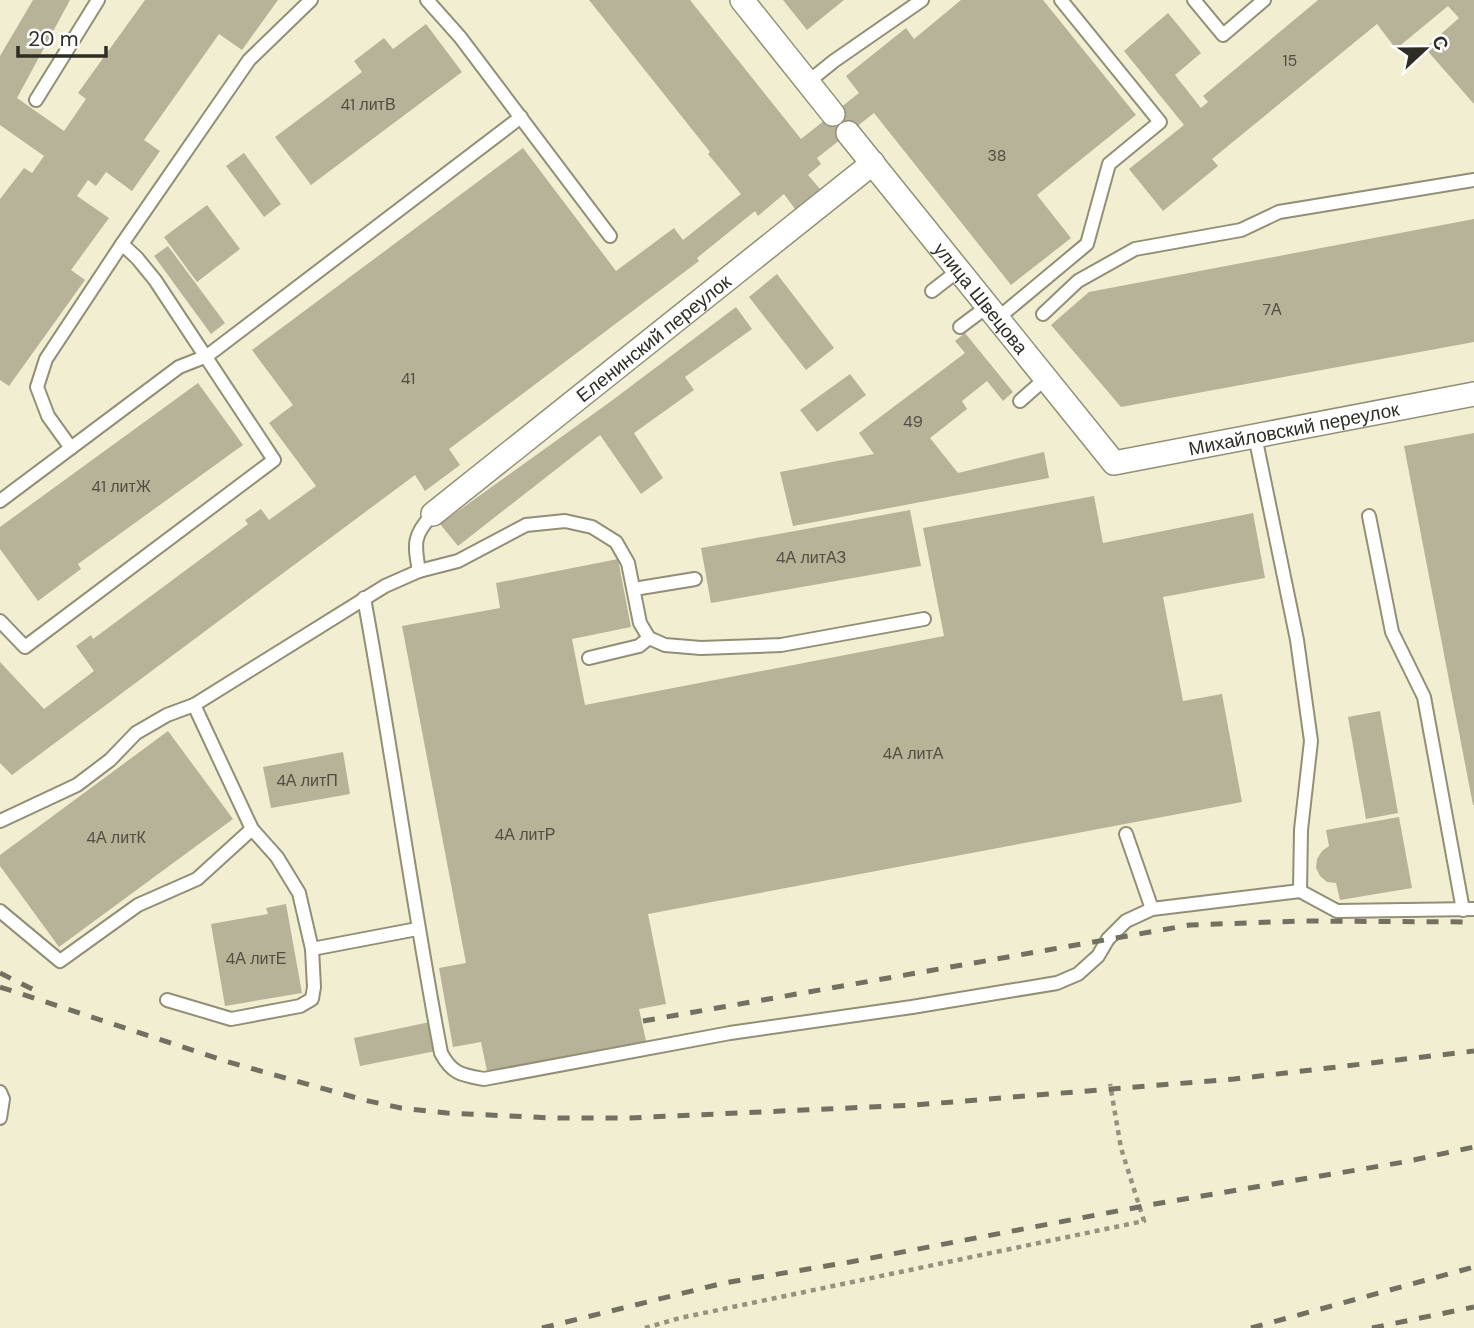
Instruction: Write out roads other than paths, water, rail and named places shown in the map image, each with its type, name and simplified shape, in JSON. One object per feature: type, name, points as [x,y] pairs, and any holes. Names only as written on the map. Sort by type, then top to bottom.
[{"type":"street","points":[[741,0],[833,114]]},
{"type":"street","name":"улица Швецова","points":[[848,133],[1114,463]]},
{"type":"street","name":"Еленинский переулок","points":[[433,514],[873,163]]},
{"type":"street","name":"Михайловский переулок","points":[[1114,463],[1474,394]]},
{"type":"lane","points":[[36,100],[99,0]]},
{"type":"lane","points":[[71,448],[48,416],[37,387],[46,359],[249,60],[311,0]]},
{"type":"lane","points":[[427,0],[460,37],[610,236]]},
{"type":"lane","points":[[808,82],[922,0]]},
{"type":"lane","points":[[960,327],[993,312],[1087,244],[1108,164],[1160,122],[1061,0]]},
{"type":"lane","points":[[1194,0],[1223,35],[1264,0]]},
{"type":"lane","points":[[0,501],[179,367],[207,356],[521,117]]},
{"type":"lane","points":[[1043,314],[1078,281],[1135,249],[1241,230],[1279,212],[1474,180]]},
{"type":"lane","points":[[0,621],[25,647],[274,460],[155,280],[122,244]]},
{"type":"lane","points":[[932,291],[959,270]]},
{"type":"lane","points":[[1020,401],[1046,379]]},
{"type":"lane","points":[[1255,436],[1297,640],[1311,741],[1301,830],[1300,891]]},
{"type":"lane","points":[[419,571],[415,549],[417,539],[420,528],[433,514]]},
{"type":"lane","points":[[364,598],[387,722],[417,929],[441,1053],[449,1068],[463,1075],[484,1079],[730,1033],[1057,984],[1078,974],[1098,956],[1108,939],[1126,921],[1152,909],[1300,891],[1336,911],[1468,909],[1424,697],[1392,632],[1369,516]]},
{"type":"lane","points":[[0,821],[77,785],[110,760],[136,733],[167,715],[194,705],[364,598],[419,571],[458,561],[526,525],[565,521],[592,527],[616,542],[628,563],[640,623],[649,638],[665,645],[701,648],[781,645],[924,619]]},
{"type":"lane","points":[[634,590],[695,579]]},
{"type":"lane","points":[[589,658],[632,649],[649,638]]},
{"type":"lane","points":[[167,1000],[230,1019],[300,1006],[312,999],[314,987],[312,949],[299,893],[277,857],[252,830],[194,705]]},
{"type":"lane","points":[[0,911],[60,961],[138,905],[197,879],[252,830]]},
{"type":"lane","points":[[1126,834],[1152,909]]},
{"type":"lane","points":[[312,949],[417,929]]},
{"type":"lane","points":[[0,1092],[3,1099],[0,1118]]},
{"type":"railway","points":[[643,1021],[1190,925],[1301,921],[1474,922]]},
{"type":"railway","points":[[0,973],[34,990]]},
{"type":"railway","points":[[0,987],[225,1061],[364,1100],[401,1108],[447,1113],[553,1118],[628,1118],[915,1105],[1234,1079],[1474,1051]]},
{"type":"railway","points":[[542,1328],[724,1283],[1149,1205],[1404,1162],[1474,1147]]},
{"type":"railway","points":[[1251,1328],[1474,1267]]},
{"type":"railway","points":[[1372,1328],[1474,1307]]}]
